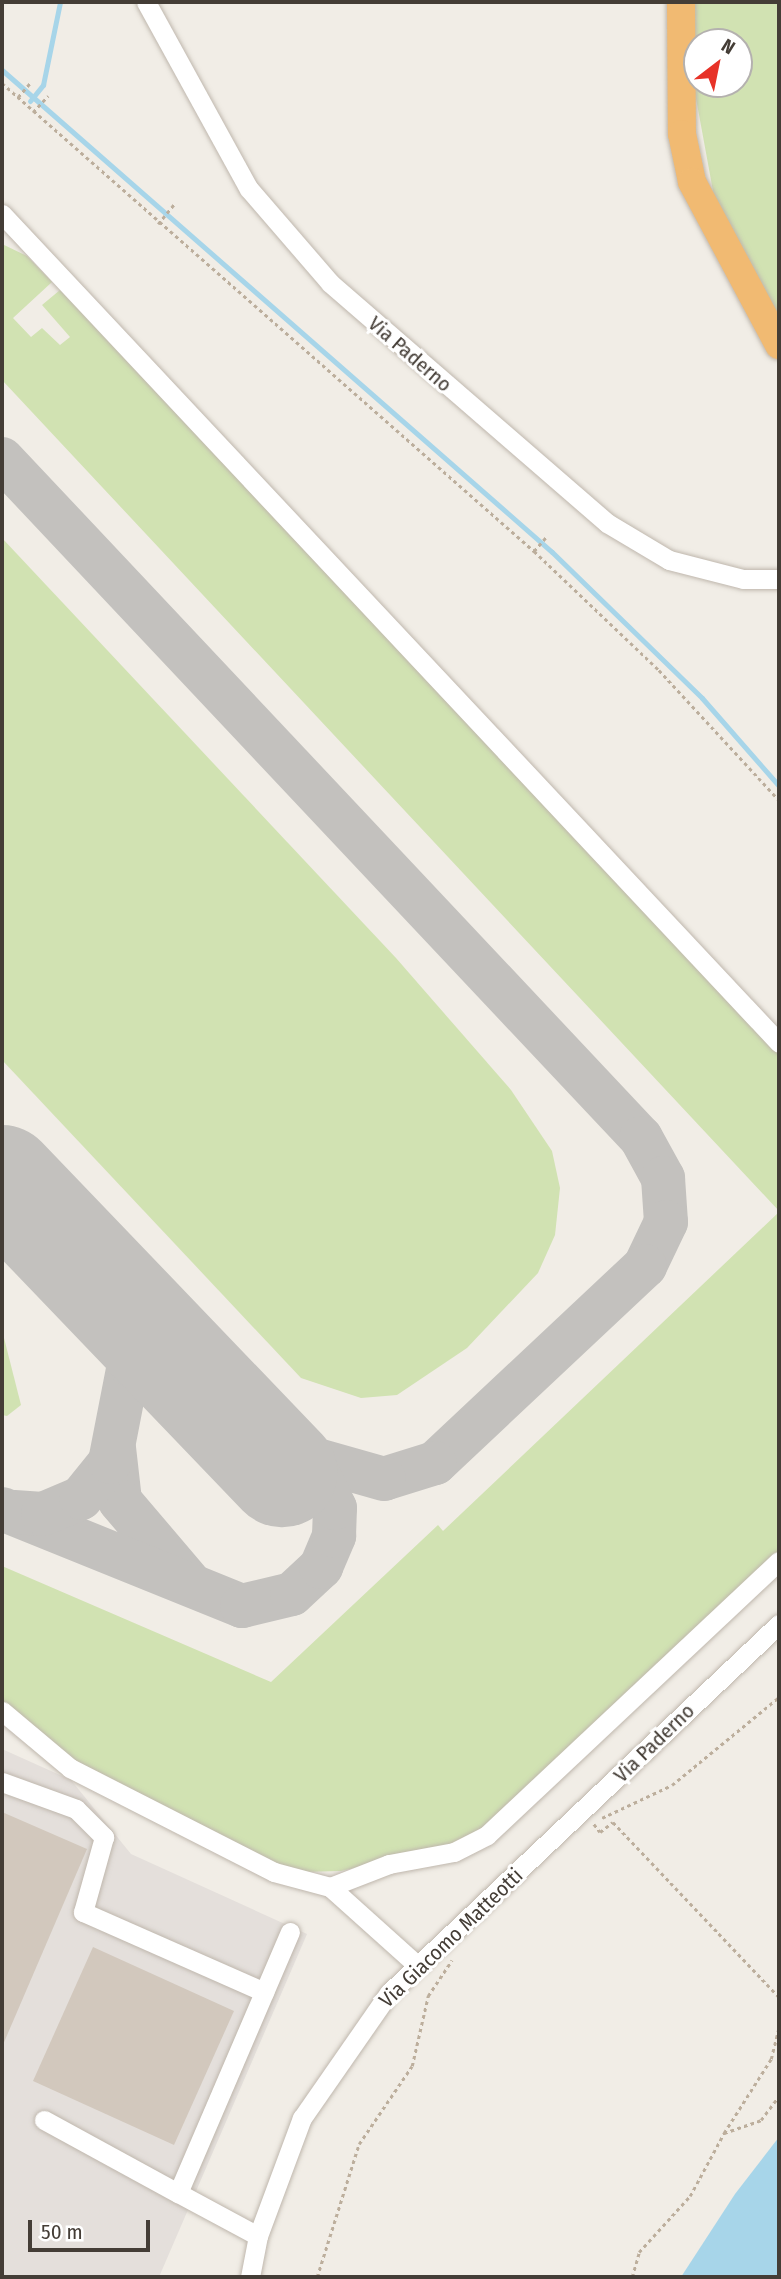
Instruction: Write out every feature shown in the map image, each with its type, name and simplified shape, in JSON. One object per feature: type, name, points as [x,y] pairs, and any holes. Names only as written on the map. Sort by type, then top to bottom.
[{"type":"highway","points":[[681,2],[682,134],[692,182],[779,345]]},
{"type":"street","name":"Via Paderno","points":[[146,2],[249,189],[330,283],[607,523],[669,560],[743,579],[779,579]]},
{"type":"street","points":[[2,215],[779,1042]]},
{"type":"street","points":[[330,1887],[389,1864],[454,1852],[486,1835],[779,1561]]},
{"type":"street","name":"Via Paderno","points":[[529,1861],[779,1624]]},
{"type":"street","points":[[2,1711],[70,1768],[220,1847],[283,1875],[330,1887],[417,1965]]},
{"type":"street","points":[[2,1782],[76,1809],[104,1836],[82,1912],[264,1992]]},
{"type":"street","name":"Via Giacomo Matteotti","points":[[250,2277],[258,2236],[302,2118],[340,2056],[417,1965],[529,1861]]},
{"type":"street","points":[[178,2193],[290,1932]]},
{"type":"street","points":[[44,2120],[258,2236]]},
{"type":"path","points":[[20,96],[31,82]]},
{"type":"path","points":[[2,83],[20,96],[158,224],[534,551],[659,670],[779,800]]},
{"type":"path","points":[[35,111],[48,96]]},
{"type":"path","points":[[158,224],[174,204]]},
{"type":"path","points":[[534,551],[547,536]]},
{"type":"path","points":[[583,1833],[594,1824],[672,1785],[779,1697]]},
{"type":"path","points":[[594,1824],[600,1832],[613,1822],[779,1997]]},
{"type":"path","points":[[317,2277],[359,2144],[412,2066],[428,1996],[453,1958]]},
{"type":"path","points":[[632,2277],[639,2252],[690,2196],[724,2133],[771,2059],[779,2028]]},
{"type":"path","points":[[724,2133],[761,2120],[779,2096]]},
{"type":"shaded area","points":[[2,1749],[71,1780],[131,1854],[307,1934],[159,2277],[2,2277]]},
{"type":"green space","points":[[693,2],[779,2],[779,325],[715,202],[696,98],[753,98],[753,28],[692,28]]},
{"type":"green space","points":[[2,244],[27,256],[52,282],[13,318],[31,337],[42,328],[60,345],[70,337],[42,305],[60,290],[779,1055],[779,1211],[2,380]]},
{"type":"green space","points":[[2,538],[396,958],[511,1090],[552,1151],[560,1188],[555,1235],[538,1273],[467,1348],[397,1395],[361,1398],[301,1378],[2,1060]]},
{"type":"green space","points":[[779,1212],[779,1551],[482,1830],[451,1846],[341,1871],[300,1872],[248,1854],[61,1757],[2,1701],[2,1566],[271,1682],[438,1525],[443,1531]]},
{"type":"green space","points":[[2,1330],[21,1405],[7,1416],[2,1415]]},
{"type":"water","points":[[779,2137],[779,2277],[681,2277],[735,2194]]},
{"type":"building","points":[[2,1812],[87,1849],[2,2047]]},
{"type":"building","points":[[93,1947],[234,2011],[174,2145],[33,2081]]},
{"type":"waterway","points":[[30,101],[43,85],[60,2]]},
{"type":"waterway","points":[[2,70],[552,552],[702,698],[779,786]]},
{"type":"taxiway","points":[[2,459],[641,1138],[663,1178],[666,1222],[645,1266],[435,1463],[384,1479],[299,1455]]},
{"type":"taxiway","points":[[14,1512],[43,1514],[81,1498],[110,1462],[129,1364],[128,1338],[108,1293]]},
{"type":"taxiway","points":[[2,1509],[242,1606],[292,1594],[321,1567],[334,1536],[335,1508],[316,1470],[255,1434],[148,1319]]},
{"type":"taxiway","points":[[114,1448],[120,1501],[188,1581]]},
{"type":"runway","points":[[2,1180],[282,1472]]}]
